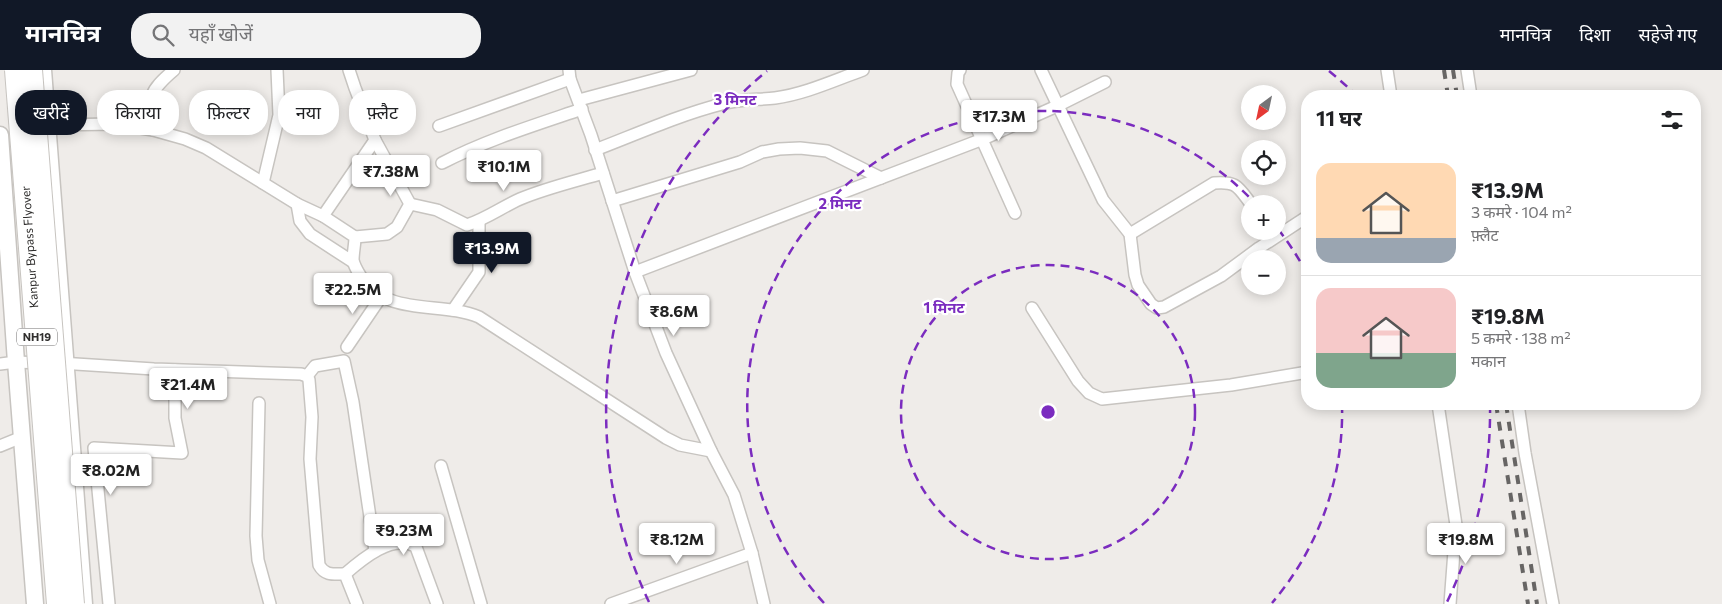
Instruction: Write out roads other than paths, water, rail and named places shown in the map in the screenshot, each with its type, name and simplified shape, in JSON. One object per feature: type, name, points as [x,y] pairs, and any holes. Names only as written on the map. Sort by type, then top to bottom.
[{"type":"highway","name":"Kanpur Bypass Flyover","points":[[15,70],[57,604]]},
{"type":"highway","name":"Kanpur Bypass Flyover","points":[[32,70],[74,604]]},
{"type":"main road","points":[[43,70],[45,90]]},
{"type":"main road","points":[[0,135],[8,363],[22,437],[35,604]]},
{"type":"main road","points":[[49,135],[84,604]]},
{"type":"street","points":[[154,90],[174,70]]},
{"type":"street","points":[[263,183],[279,115],[277,70]]},
{"type":"street","points":[[350,70],[375,140],[410,204],[437,210],[467,225],[479,221],[521,198],[603,173]]},
{"type":"street","points":[[442,163],[580,105],[691,70]]},
{"type":"street","points":[[596,150],[723,103],[746,99],[776,98],[863,70]]},
{"type":"street","points":[[1041,70],[1103,200],[1130,234],[1135,275],[1138,285],[1151,304],[1158,308],[1164,307],[1221,276],[1301,221]]},
{"type":"street","points":[[1386,70],[1389,90]]},
{"type":"street","points":[[1467,70],[1470,90]]},
{"type":"street","points":[[959,71],[957,84],[1015,213]]},
{"type":"street","points":[[440,126],[570,74],[635,272],[666,353],[734,496],[752,553],[764,604]]},
{"type":"street","points":[[635,272],[983,139],[1105,82]]},
{"type":"street","points":[[171,135],[206,148],[297,204],[323,216],[355,237],[387,234],[397,227],[410,204]]},
{"type":"street","points":[[323,216],[375,140]]},
{"type":"street","points":[[612,201],[740,162],[762,152],[779,149],[800,148],[827,151],[882,178]]},
{"type":"street","points":[[1130,234],[1214,183],[1225,182],[1235,184],[1244,195]]},
{"type":"street","points":[[297,204],[300,221],[310,234],[353,262],[366,284],[381,297],[400,303],[430,309],[453,310],[479,317],[680,446],[711,451]]},
{"type":"street","points":[[453,310],[479,272],[479,221]]},
{"type":"street","points":[[353,262],[355,237]]},
{"type":"street","points":[[347,348],[381,297]]},
{"type":"street","points":[[1032,308],[1078,381],[1089,393],[1102,399],[1231,385],[1301,373]]},
{"type":"street","points":[[307,376],[315,366],[344,361],[353,402],[375,551]]},
{"type":"street","points":[[8,363],[67,363],[174,370],[301,374],[307,376]]},
{"type":"street","points":[[109,604],[94,448],[182,453],[175,418],[174,370]]},
{"type":"street","points":[[307,376],[311,408],[310,459],[318,565],[326,574],[345,574],[375,551],[405,542],[416,547],[437,604]]},
{"type":"street","points":[[259,403],[256,536],[258,560],[270,604]]},
{"type":"street","points":[[1439,410],[1456,525],[1450,604]]},
{"type":"street","points":[[1519,410],[1553,604]]},
{"type":"street","points":[[0,446],[22,437]]},
{"type":"street","points":[[441,466],[481,604]]},
{"type":"street","points":[[611,604],[636,600],[752,553]]},
{"type":"street","points":[[345,574],[356,604]]},
{"type":"railway","points":[[1444,70],[1447,90]]},
{"type":"railway","points":[[1453,70],[1456,90]]},
{"type":"railway","points":[[1497,410],[1528,604]]},
{"type":"railway","points":[[1507,410],[1537,604]]}]
